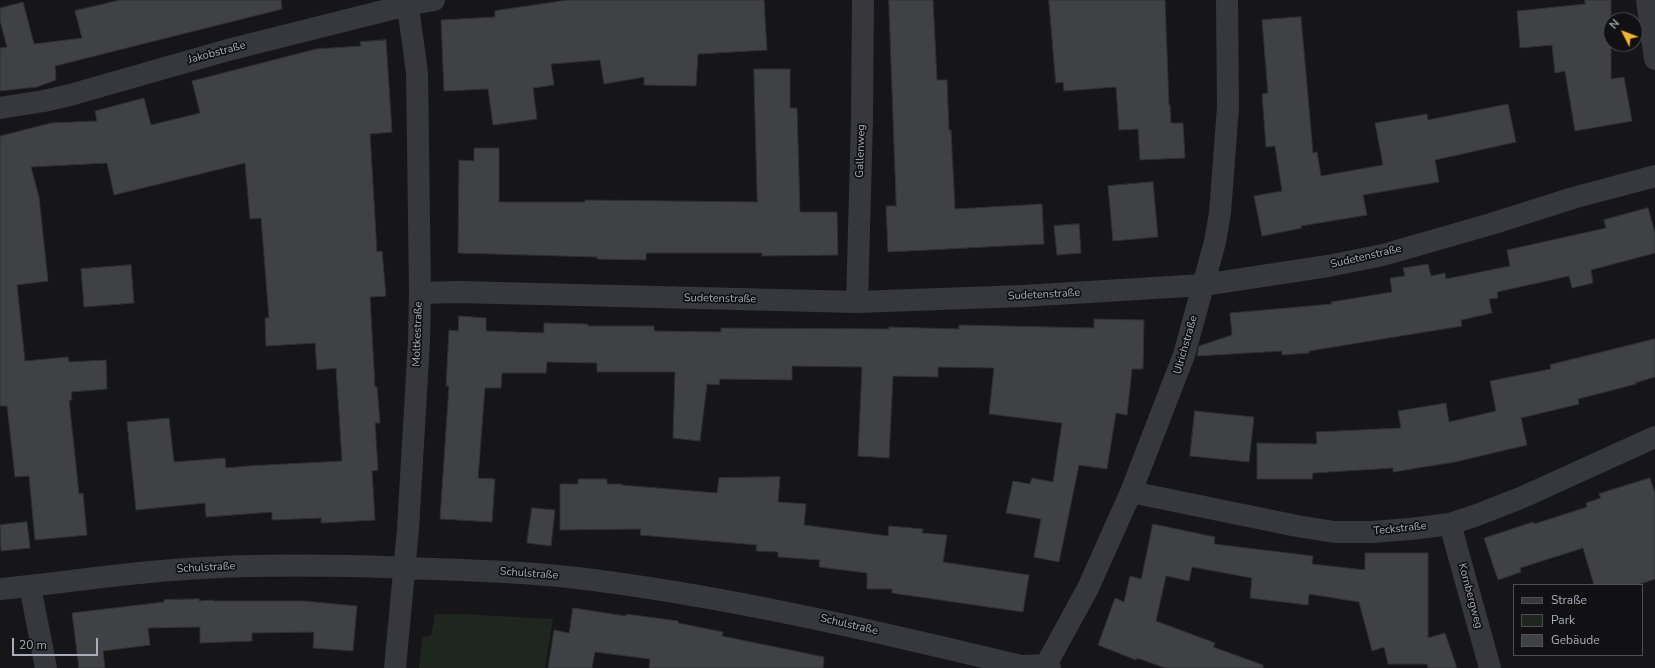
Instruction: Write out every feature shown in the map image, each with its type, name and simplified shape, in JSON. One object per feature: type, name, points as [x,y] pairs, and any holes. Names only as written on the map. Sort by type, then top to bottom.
[{"type":"street","name":"Jakobstraße","points":[[0,108],[70,95],[228,50],[407,2],[434,0]]},
{"type":"street","name":"Gallenweg","points":[[857,302],[862,120],[863,0]]},
{"type":"street","name":"Ulrichstraße","points":[[1048,667],[1088,588],[1132,492],[1179,370],[1215,242],[1220,213],[1228,107],[1227,0]]},
{"type":"street","points":[[1647,0],[1655,59]]},
{"type":"street","name":"Moltkestraße","points":[[395,668],[408,529],[420,293],[417,72],[407,2]]},
{"type":"street","name":"Sudetenstraße","points":[[420,293],[458,292],[857,302],[1023,296],[1203,285],[1328,266],[1383,255],[1491,224],[1573,198],[1655,176]]},
{"type":"street","name":"Teckstraße","points":[[1132,492],[1290,525],[1334,532],[1372,532],[1450,524],[1523,497],[1655,437]]},
{"type":"street","name":"Kornbergweg","points":[[1450,524],[1490,668]]},
{"type":"street","name":"Schulstraße","points":[[0,589],[185,569],[264,566],[368,566],[568,577],[709,597],[835,622],[1021,667],[1048,667]]},
{"type":"street","points":[[30,586],[46,668]]},
{"type":"green space","points":[[435,614],[553,619],[545,668],[419,668],[422,637],[431,636]]},
{"type":"building","points":[[120,0],[281,0],[282,9],[55,66],[56,80],[37,87],[0,91],[0,48],[7,47],[0,21],[0,8],[23,2],[34,44],[82,38],[75,11]]},
{"type":"building","points":[[568,0],[764,0],[767,50],[698,54],[696,86],[644,85],[644,77],[604,84],[600,60],[551,64],[554,85],[533,88],[537,119],[493,125],[488,89],[444,91],[441,20],[495,17],[495,11]]},
{"type":"building","points":[[889,0],[933,0],[937,80],[947,80],[955,209],[1042,204],[1044,244],[888,252],[886,206],[896,206]]},
{"type":"building","points":[[1049,0],[1165,0],[1171,123],[1183,123],[1185,158],[1140,160],[1138,129],[1119,130],[1116,87],[1064,91],[1063,82],[1056,83]]},
{"type":"building","points":[[1585,0],[1611,0],[1611,12],[1603,12],[1603,52],[1611,52],[1611,79],[1624,77],[1632,121],[1575,131],[1565,71],[1555,73],[1552,45],[1520,48],[1517,11],[1585,4]]},
{"type":"building","points":[[1301,17],[1313,153],[1317,152],[1321,176],[1383,165],[1375,123],[1427,114],[1428,120],[1508,104],[1516,142],[1435,160],[1439,182],[1363,195],[1367,215],[1301,226],[1302,228],[1262,236],[1254,196],[1282,191],[1275,146],[1266,147],[1262,94],[1268,93],[1262,20]]},
{"type":"building","points":[[386,40],[392,132],[370,134],[377,252],[382,251],[386,296],[370,297],[375,387],[377,387],[380,423],[375,423],[378,470],[372,471],[375,520],[321,523],[321,518],[272,520],[272,512],[206,517],[205,503],[136,510],[127,422],[169,418],[174,462],[225,458],[226,468],[342,461],[336,368],[317,370],[315,343],[266,346],[265,318],[269,318],[261,218],[250,219],[245,163],[114,195],[107,163],[31,167],[39,197],[48,281],[17,285],[25,361],[68,357],[69,362],[106,360],[107,389],[71,392],[72,400],[69,400],[79,494],[83,493],[87,535],[35,540],[29,476],[15,477],[7,406],[0,406],[0,136],[51,123],[97,121],[95,111],[144,98],[151,125],[200,113],[192,81],[316,49],[361,46],[360,42]]},
{"type":"building","points":[[754,69],[790,69],[790,108],[797,108],[800,212],[837,212],[838,255],[762,256],[762,253],[646,253],[646,260],[458,253],[459,160],[474,161],[474,148],[499,148],[499,202],[585,202],[585,200],[757,202]]},
{"type":"building","points":[[1153,182],[1158,237],[1113,241],[1108,186]]},
{"type":"building","points":[[1648,208],[1655,233],[1655,253],[1591,270],[1593,283],[1572,288],[1569,276],[1497,292],[1498,298],[1489,299],[1492,313],[1461,320],[1462,326],[1309,351],[1309,353],[1282,355],[1282,351],[1197,356],[1199,346],[1232,335],[1230,313],[1332,304],[1331,302],[1392,292],[1390,278],[1405,276],[1403,268],[1428,264],[1431,276],[1445,273],[1446,279],[1510,266],[1507,250],[1606,228],[1604,220]]},
{"type":"building","points":[[1079,224],[1081,253],[1057,255],[1054,226]]},
{"type":"building","points":[[131,265],[134,303],[84,307],[81,269]]},
{"type":"building","points":[[459,316],[486,318],[486,331],[544,333],[544,323],[588,324],[588,326],[654,326],[654,331],[721,332],[721,328],[889,329],[889,327],[959,329],[959,325],[1094,328],[1094,319],[1144,320],[1143,369],[1132,369],[1127,415],[1116,413],[1107,469],[1079,465],[1059,562],[1034,557],[1041,519],[1006,513],[1013,481],[1030,484],[1032,478],[1053,482],[1062,423],[989,414],[994,368],[938,367],[938,377],[893,376],[889,458],[858,456],[862,367],[792,366],[792,380],[720,379],[719,385],[707,384],[700,441],[673,438],[675,372],[597,372],[597,363],[547,362],[546,373],[502,373],[501,388],[485,388],[478,478],[495,479],[492,522],[440,519],[449,386],[446,386],[449,330],[458,331]]},
{"type":"building","points":[[1655,339],[1655,377],[1635,383],[1636,384],[1578,399],[1579,404],[1521,418],[1527,445],[1455,462],[1393,472],[1393,468],[1313,473],[1312,479],[1257,479],[1257,443],[1317,444],[1316,432],[1401,428],[1398,411],[1446,403],[1449,422],[1496,411],[1490,381],[1551,369],[1550,365]]},
{"type":"building","points":[[1195,411],[1254,417],[1249,462],[1190,456]]},
{"type":"building","points":[[780,477],[778,502],[806,504],[804,525],[888,536],[889,526],[923,529],[922,533],[947,535],[943,562],[1029,575],[1023,612],[892,593],[892,589],[867,589],[867,573],[819,567],[820,560],[778,557],[778,552],[756,551],[757,545],[640,535],[641,529],[560,530],[560,484],[578,484],[578,479],[607,479],[607,484],[717,493],[719,478]]},
{"type":"building","points":[[1650,478],[1655,493],[1655,579],[1640,584],[1594,584],[1583,548],[1520,568],[1521,572],[1498,580],[1484,538],[1587,507],[1586,503],[1601,498],[1599,494]]},
{"type":"building","points":[[532,508],[555,510],[551,546],[527,543]]},
{"type":"building","points":[[27,522],[30,548],[1,551],[0,525]]},
{"type":"building","points":[[1153,524],[1215,537],[1214,544],[1313,556],[1312,564],[1365,570],[1365,553],[1428,553],[1428,638],[1445,633],[1457,668],[1428,668],[1427,664],[1388,664],[1384,647],[1372,651],[1359,602],[1309,594],[1308,605],[1250,598],[1252,578],[1192,567],[1189,581],[1166,576],[1156,621],[1215,643],[1213,647],[1263,665],[1263,668],[1165,668],[1137,658],[1136,660],[1098,645],[1115,598],[1124,602],[1130,576],[1141,579]]},
{"type":"building","points":[[199,599],[199,601],[304,601],[357,606],[353,651],[313,648],[314,632],[252,633],[252,641],[200,643],[200,627],[148,628],[150,645],[103,651],[105,668],[79,668],[72,613],[164,602],[164,600]]},
{"type":"building","points":[[573,608],[626,616],[626,614],[678,621],[678,623],[723,632],[722,636],[824,657],[823,668],[649,668],[650,659],[595,652],[592,668],[548,668],[554,630],[569,633]]}]
